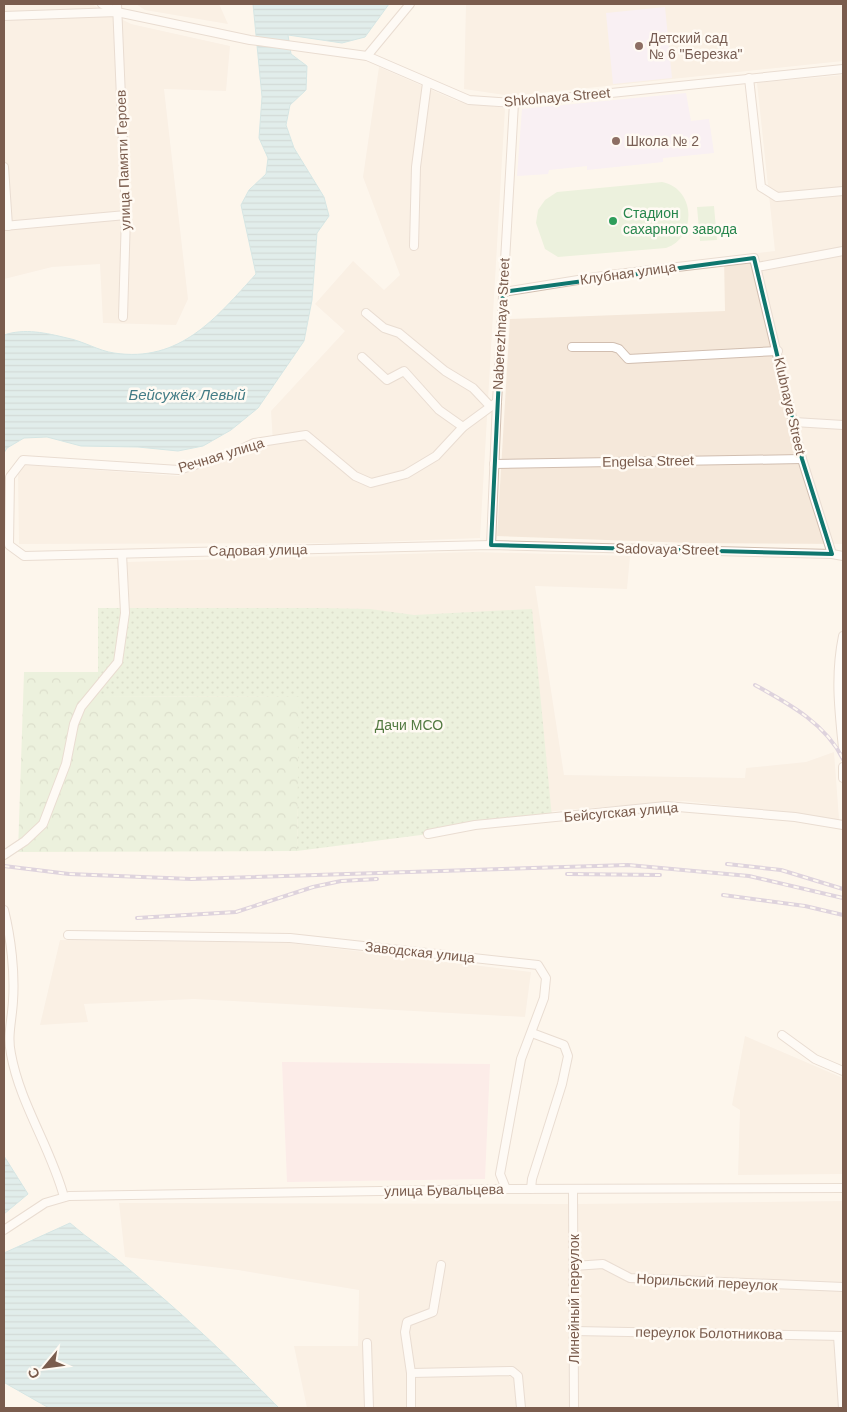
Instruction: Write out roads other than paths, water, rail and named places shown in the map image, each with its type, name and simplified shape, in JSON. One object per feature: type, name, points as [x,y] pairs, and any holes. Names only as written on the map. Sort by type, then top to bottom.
[{"type":"street","points":[[102,4],[117,8]]},
{"type":"street","points":[[367,56],[410,4]]},
{"type":"street","points":[[4,16],[117,8]]},
{"type":"street","name":"Shkolnaya Street","points":[[117,8],[250,40],[367,56],[469,100],[514,103],[843,69]]},
{"type":"street","name":"улица Памяти Героев","points":[[117,8],[126,215],[123,317]]},
{"type":"street","points":[[749,78],[761,186],[777,197],[843,191]]},
{"type":"street","points":[[414,246],[416,167],[427,82]]},
{"type":"street","name":"Naberezhnaya Street","points":[[491,545],[494,464],[493,404],[503,292],[514,103]]},
{"type":"street","points":[[4,167],[6,226],[126,215]]},
{"type":"street","points":[[756,267],[843,251]]},
{"type":"street","name":"Клубная улица","points":[[503,292],[609,275],[754,258],[756,267]]},
{"type":"street","name":"Klubnaya Street","points":[[756,267],[778,351],[802,459],[832,554]]},
{"type":"street","points":[[366,312],[384,328],[399,333],[444,371],[472,388],[493,404]]},
{"type":"street","points":[[572,347],[619,349],[628,359],[778,351]]},
{"type":"street","points":[[362,357],[387,380],[404,371],[439,410],[463,427]]},
{"type":"street","name":"Речная улица","points":[[24,556],[9,545],[10,477],[23,460],[179,470],[233,453],[254,443],[306,435],[355,476],[371,483],[406,474],[436,456],[463,427],[493,404]]},
{"type":"street","points":[[794,422],[843,425]]},
{"type":"street","name":"Engelsa Street","points":[[494,464],[802,459]]},
{"type":"street","name":"Sadovaya Street","points":[[491,545],[832,554],[843,556]]},
{"type":"street","name":"Садовая улица","points":[[24,556],[491,545]]},
{"type":"street","points":[[4,855],[25,841],[43,824],[66,764],[74,724],[81,707],[118,662],[125,612],[122,554]]},
{"type":"street","points":[[843,636],[838,663],[838,698],[843,748]]},
{"type":"street","points":[[843,767],[843,778]]},
{"type":"street","name":"Бейсугская улица","points":[[428,834],[475,825],[666,806],[795,817],[843,825]]},
{"type":"street","points":[[4,914],[13,981],[13,1002],[8,1038],[11,1056],[27,1104],[57,1171],[64,1197]]},
{"type":"street","name":"Заводская улица","points":[[68,934],[290,938],[538,964],[546,978],[544,998],[521,1059],[500,1174],[506,1189]]},
{"type":"street","points":[[531,1189],[532,1178],[562,1084],[568,1056],[564,1045],[532,1032]]},
{"type":"street","points":[[782,1035],[816,1059],[843,1071]]},
{"type":"street","name":"улица Бувальцева","points":[[4,1230],[45,1203],[64,1197],[506,1189],[843,1188]]},
{"type":"street","name":"Линейный переулок","points":[[573,1189],[574,1408]]},
{"type":"street","points":[[411,1408],[411,1373],[405,1332],[407,1322],[433,1312],[441,1264]]},
{"type":"street","name":"Норильский переулок","points":[[574,1266],[602,1264],[630,1278],[843,1287]]},
{"type":"street","name":"переулок Болотникова","points":[[574,1331],[841,1336]]},
{"type":"street","points":[[841,1336],[843,1408]]},
{"type":"street","points":[[367,1343],[369,1408]]},
{"type":"street","points":[[411,1373],[512,1370],[518,1376],[521,1408]]},
{"type":"water","name":"Бейсужёк Левый","points":[[253,4],[389,4],[365,37],[342,43],[288,35],[291,54],[307,66],[306,90],[290,105],[286,125],[294,148],[324,197],[329,216],[317,233],[312,300],[304,341],[258,408],[231,430],[203,446],[178,451],[138,447],[81,446],[47,437],[24,438],[7,448],[4,453],[4,335],[20,332],[43,333],[73,339],[114,353],[137,354],[158,351],[177,344],[195,334],[211,321],[256,274],[241,205],[249,190],[266,174],[268,158],[259,138],[262,97]]},
{"type":"water","points":[[4,1156],[28,1194],[4,1214]]},
{"type":"water","points":[[70,1223],[169,1303],[279,1408],[49,1408],[5,1383],[4,1253]]},
{"type":"railway","points":[[755,685],[793,707],[816,725],[835,746],[843,759]]},
{"type":"railway","points":[[727,864],[781,870],[843,889]]},
{"type":"railway","points":[[4,866],[69,874],[191,879],[628,865],[749,876],[843,898]]},
{"type":"railway","points":[[567,874],[660,875]]},
{"type":"railway","points":[[137,918],[236,912],[313,887],[341,881],[377,879]]},
{"type":"railway","points":[[723,895],[805,906],[843,915]]},
{"type":"place","name":"Детский сад № 6 \"Березка\"","points":[[639,46]]},
{"type":"place","name":"Школа № 2","points":[[616,141]]},
{"type":"place","name":"Стадион сахарного завода","points":[[613,221]]},
{"type":"park label","name":"Дачи МСО","points":[[409,725]]}]
